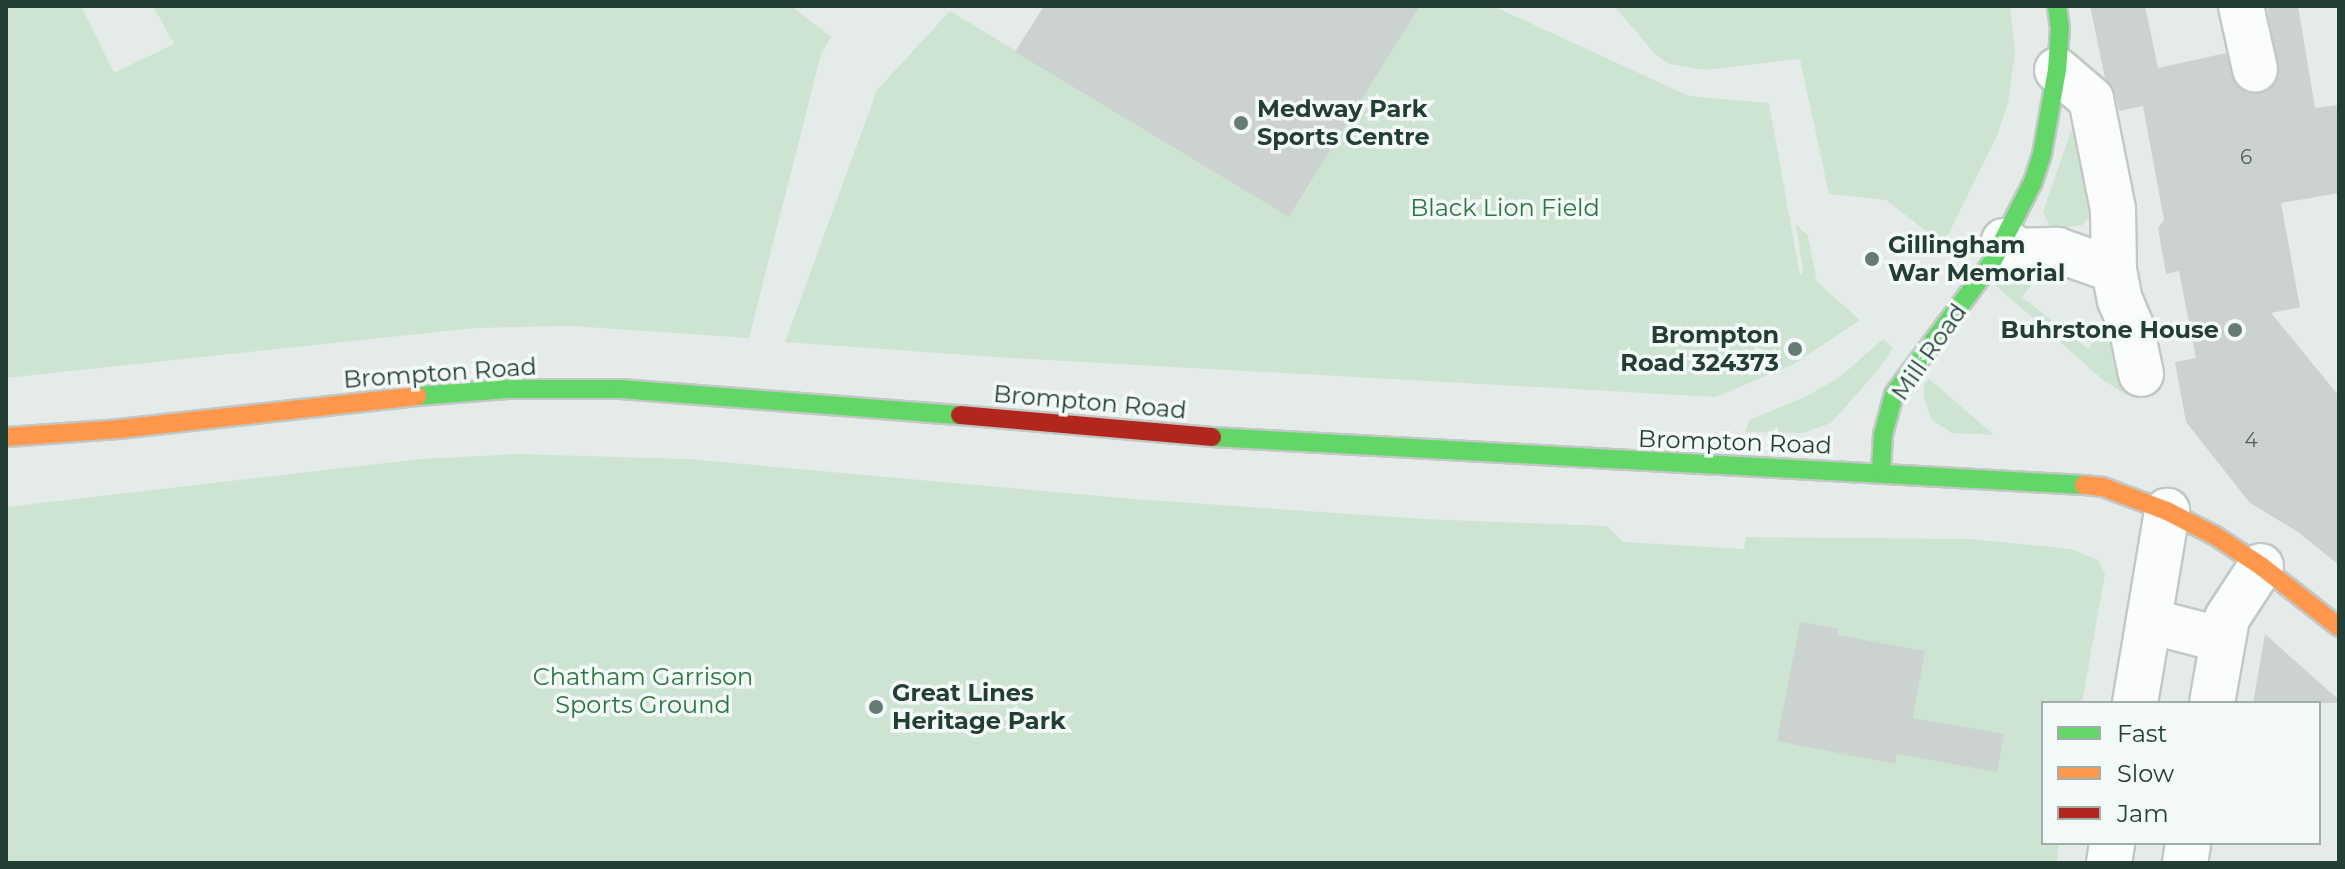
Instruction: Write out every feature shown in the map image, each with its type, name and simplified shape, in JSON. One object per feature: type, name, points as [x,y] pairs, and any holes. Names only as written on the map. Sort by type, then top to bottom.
[{"type":"main road","name":"Mill Road","points":[[1881,472],[1883,435],[1894,394],[1991,264],[2042,154],[2057,70],[2057,6]]},
{"type":"main road","name":"Brompton Road","points":[[6,437],[119,429],[439,394],[508,389],[620,389],[762,397],[1296,444],[1881,472],[2103,487],[2167,511],[2214,535],[2261,566],[2339,627]]},
{"type":"street","points":[[2241,6],[2255,69]]},
{"type":"street","points":[[2057,70],[2091,99],[2113,209],[2114,270],[2141,374]]},
{"type":"street","points":[[2004,241],[2020,251],[2057,250],[2114,270]]},
{"type":"street","points":[[2135,701],[2167,511]]},
{"type":"street","points":[[2212,701],[2227,618],[2261,566]]},
{"type":"street","points":[[2149,621],[2223,640]]},
{"type":"green space","points":[[6,6],[81,6],[114,73],[174,44],[153,6],[791,6],[831,37],[821,54],[749,338],[572,326],[475,328],[6,378]]},
{"type":"green space","name":"Black Lion Field","points":[[1420,6],[1493,6],[1689,96],[1769,103],[1800,276],[1803,272],[1796,224],[1808,236],[1817,282],[1860,320],[1794,364],[1716,397],[994,357],[785,342],[877,90],[950,11],[1290,216]]},
{"type":"green space","points":[[2010,6],[2015,52],[2008,103],[1997,136],[1949,233],[1940,242],[1886,200],[1829,194],[1800,59],[1706,70],[1669,64],[1655,54],[1616,8]]},
{"type":"green space","points":[[2071,131],[2084,133],[2095,212],[2082,225],[2051,229],[2043,212]]},
{"type":"green space","points":[[2046,267],[2022,297],[2088,349],[2103,330],[2116,329],[2128,396],[2103,380],[1995,285],[2008,273]]},
{"type":"green space","points":[[1883,339],[1893,348],[1878,370],[1831,423],[1802,433],[1745,432],[1749,420],[1807,396],[1840,377]]},
{"type":"green space","points":[[1929,379],[1996,435],[1952,433],[1932,420],[1924,399],[1924,385]]},
{"type":"green space","name":"Great Lines Heritage Park","points":[[518,454],[688,459],[1133,499],[1425,519],[1607,526],[1623,542],[1744,549],[1746,537],[1971,539],[2071,549],[2098,560],[2105,574],[2082,701],[2041,701],[2041,845],[2059,845],[2057,863],[6,863],[6,507],[420,459]]},
{"type":"building","name":"Medway Park Sports Centre","points":[[1044,6],[1420,6],[1289,217],[1015,52]]},
{"type":"building","points":[[2090,6],[2145,6],[2158,68],[2226,53],[2236,85],[2247,93],[2260,93],[2271,88],[2279,76],[2267,6],[2298,6],[2315,108],[2339,105],[2339,193],[2281,203],[2300,307],[2271,313],[2339,396],[2339,565],[2298,532],[2250,503],[2186,422],[2175,362],[2196,358],[2179,271],[2166,274],[2158,228],[2164,220],[2143,106],[2119,111],[2115,93],[2105,78]]},
{"type":"building","points":[[1800,622],[1838,629],[1837,635],[1925,651],[1913,718],[2004,734],[1997,772],[1897,754],[1895,764],[1777,741]]},
{"type":"building","points":[[2265,634],[2339,703],[2321,701],[2253,701]]},
{"type":"traffic: fast","points":[[1881,472],[1883,435],[1894,394],[1991,264],[2033,182],[2042,154],[2057,70],[2060,28],[2057,6]]},
{"type":"traffic: fast","points":[[417,396],[508,389],[620,389],[960,415]]},
{"type":"traffic: fast","points":[[1212,437],[2084,485]]},
{"type":"traffic: slow","points":[[6,437],[119,429],[417,396]]},
{"type":"traffic: slow","points":[[2084,485],[2103,487],[2167,511],[2214,535],[2261,566],[2339,627]]},
{"type":"traffic: jam","points":[[960,415],[1212,437]]},
{"type":"place","name":"Medway Park Sports Centre","points":[[1241,123]]},
{"type":"place","name":"Gillingham War Memorial","points":[[1872,259]]},
{"type":"place","name":"Buhrstone House","points":[[2235,330]]},
{"type":"place","name":"Brompton Road 324373","points":[[1795,349]]},
{"type":"place","name":"Great Lines Heritage Park","points":[[876,707]]},
{"type":"park label","name":"Chatham Garrison Sports Ground","points":[[643,691]]}]
